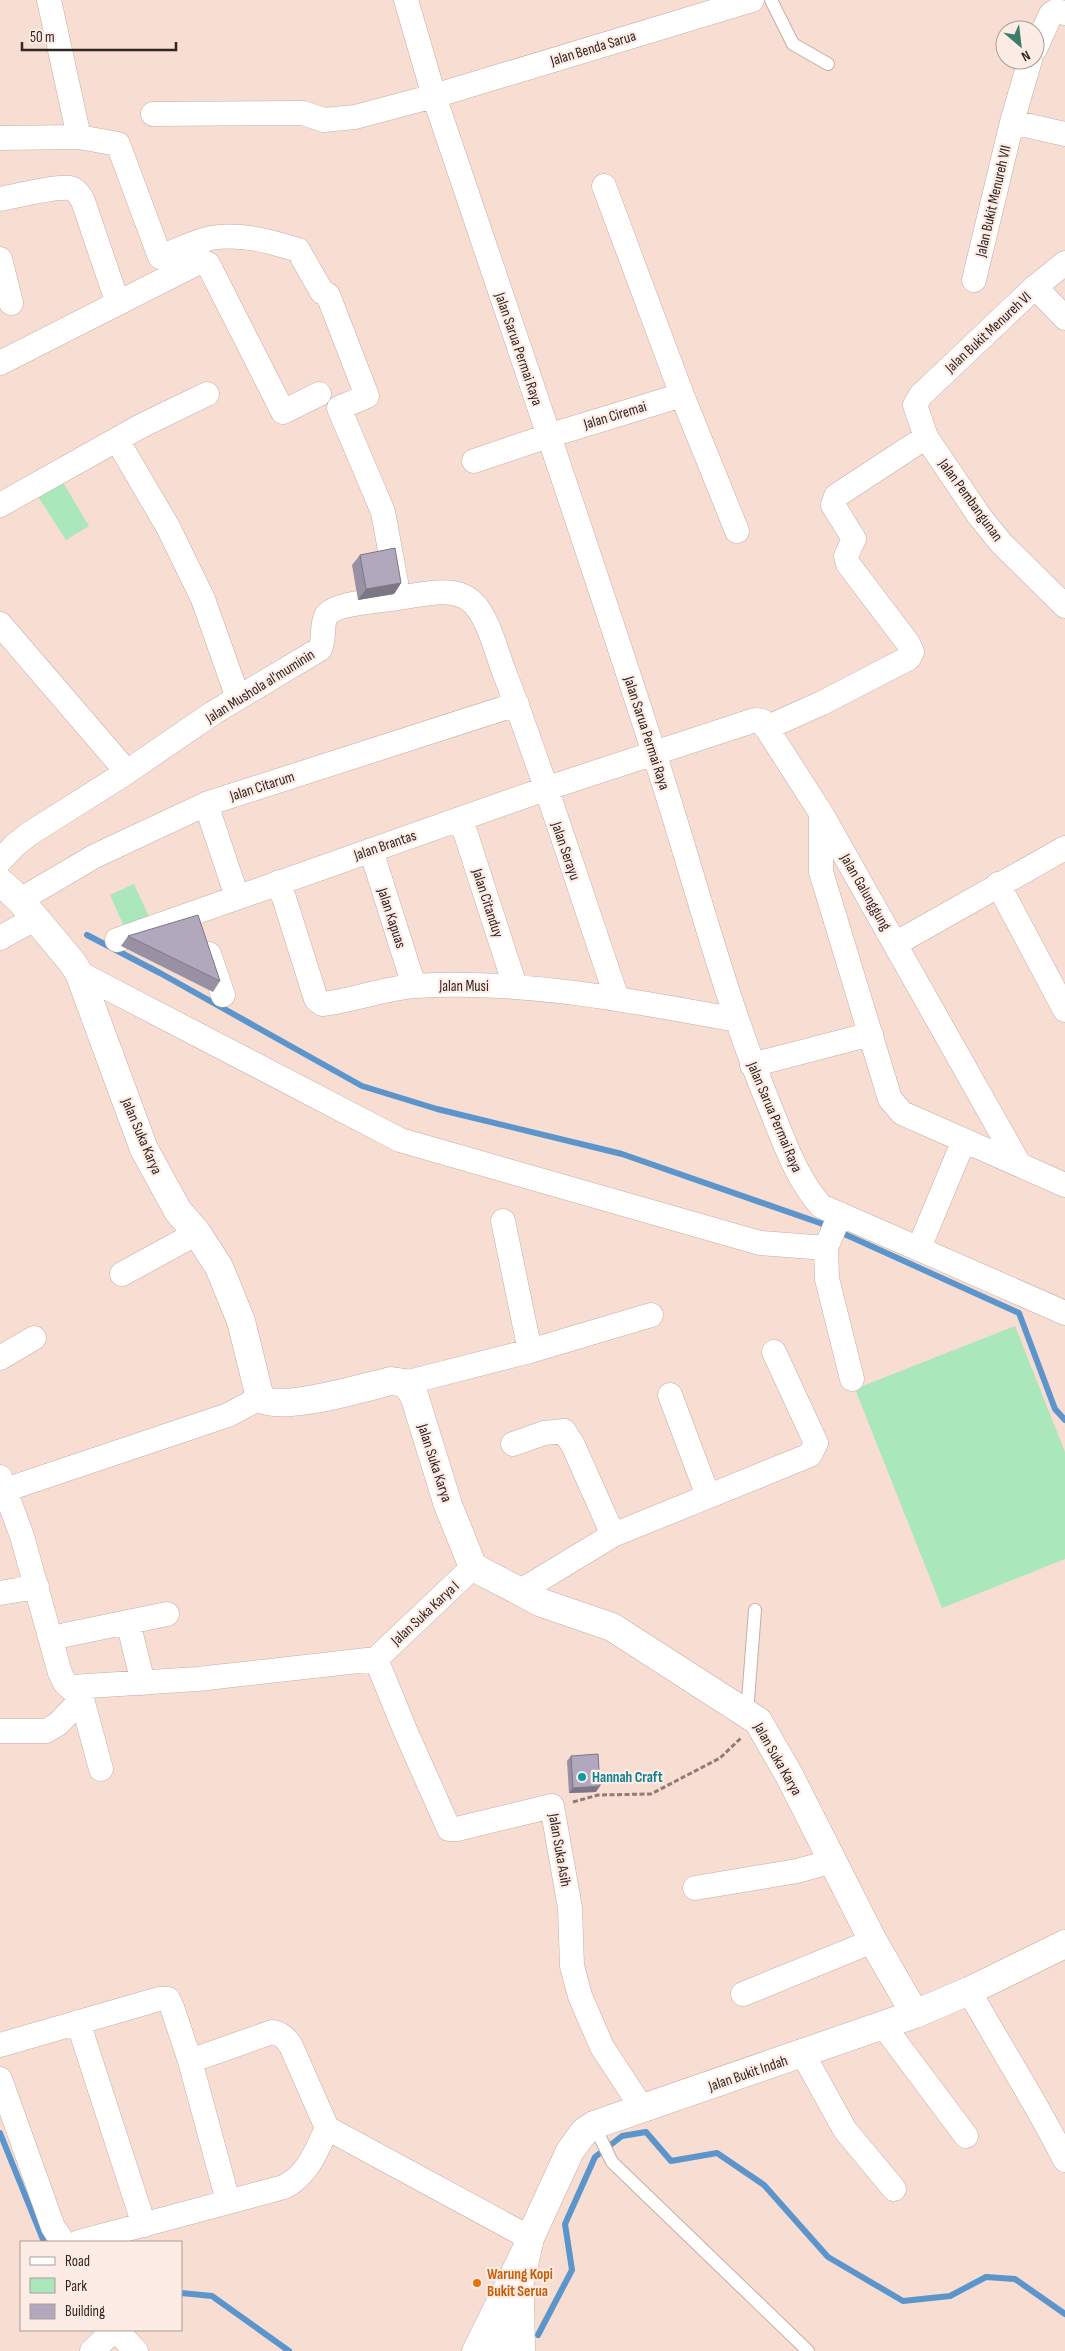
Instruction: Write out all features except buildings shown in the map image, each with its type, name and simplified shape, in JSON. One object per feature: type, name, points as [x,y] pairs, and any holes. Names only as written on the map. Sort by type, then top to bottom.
[{"type":"street","points":[[50,0],[79,137]]},
{"type":"street","name":"Jalan Sarua Permai Raya","points":[[406,0],[434,96],[655,754],[752,1065],[797,1171],[808,1191],[821,1206],[833,1230],[919,1248],[1065,1313]]},
{"type":"street","name":"Jalan Benda Sarua","points":[[153,114],[303,113],[324,120],[340,119],[434,96],[752,0]]},
{"type":"street","points":[[1045,27],[1051,14],[1056,11],[1065,12]]},
{"type":"street","name":"Jalan Bukit Menureh VII","points":[[974,280],[1012,122],[1027,70]]},
{"type":"street","points":[[1012,122],[1065,134]]},
{"type":"street","points":[[0,138],[79,137],[118,144],[160,257],[210,238],[239,236],[269,241],[298,250],[322,292],[328,295],[367,396],[339,408],[383,512],[399,598]]},
{"type":"street","points":[[604,186],[682,395],[737,531]]},
{"type":"street","points":[[0,199],[71,188],[78,193],[83,201],[117,302]]},
{"type":"street","points":[[0,260],[12,303]]},
{"type":"street","points":[[0,362],[197,262],[205,261],[283,412],[319,394]]},
{"type":"street","name":"Jalan Bukit Menureh VI","points":[[915,405],[921,395],[1065,262]]},
{"type":"street","points":[[1035,288],[1065,318]]},
{"type":"street","points":[[2,500],[207,394]]},
{"type":"street","name":"Jalan Ciremai","points":[[474,462],[548,436],[682,395]]},
{"type":"street","name":"Jalan Pembangunan","points":[[915,405],[926,437],[980,517],[1002,544],[1065,606]]},
{"type":"street","points":[[655,754],[755,720],[762,721],[766,728],[865,681],[908,658],[912,652],[908,643],[848,564],[846,556],[854,539],[833,505],[836,496],[926,437]]},
{"type":"street","points":[[117,440],[168,527],[203,599],[238,698]]},
{"type":"street","name":"Jalan Mushola al'muminin","points":[[0,861],[15,844],[29,834],[238,698],[320,649],[324,641],[325,618],[331,610],[399,598],[453,593],[471,601],[482,616],[516,704]]},
{"type":"street","points":[[0,624],[127,772]]},
{"type":"street","name":"Jalan Serayu","points":[[516,704],[617,998]]},
{"type":"street","name":"Jalan Citarum","points":[[0,938],[28,909],[94,856],[206,804],[516,704]]},
{"type":"street","name":"Jalan Galunggung","points":[[766,728],[821,813],[1018,1164]]},
{"type":"street","name":"Jalan Brantas","points":[[117,940],[545,789],[655,754]]},
{"type":"street","points":[[206,804],[237,897]]},
{"type":"street","points":[[821,813],[821,872],[890,1099],[895,1107],[902,1113],[1065,1185]]},
{"type":"street","name":"Jalan Citanduy","points":[[461,819],[515,986]]},
{"type":"street","points":[[896,944],[998,884],[1065,848]]},
{"type":"street","name":"Jalan Kapuas","points":[[370,850],[414,986]]},
{"type":"street","name":"Jalan Suka Karya","points":[[0,882],[28,909],[79,973],[144,1149],[178,1211],[197,1233],[219,1267],[241,1321],[260,1398]]},
{"type":"street","name":"Jalan Musi","points":[[279,882],[316,999],[322,1004],[414,986],[515,986],[617,998],[737,1020]]},
{"type":"street","points":[[998,884],[1065,1010]]},
{"type":"street","points":[[194,912],[223,995]]},
{"type":"street","points":[[79,973],[400,1140],[760,1243],[833,1230],[827,1280],[852,1379]]},
{"type":"street","points":[[752,1065],[870,1034]]},
{"type":"street","points":[[919,1248],[964,1140]]},
{"type":"street","points":[[503,1221],[530,1351]]},
{"type":"street","points":[[122,1274],[197,1233]]},
{"type":"street","points":[[101,1768],[77,1693],[65,1683],[60,1673],[22,1536],[3,1484],[228,1415],[260,1398],[268,1402],[293,1402],[391,1382],[405,1383],[530,1351],[651,1315]]},
{"type":"street","points":[[0,1358],[34,1338]]},
{"type":"street","points":[[519,1592],[613,1535],[810,1455],[816,1443],[774,1352]]},
{"type":"street","name":"Jalan Suka Karya","points":[[405,1383],[414,1395],[448,1505],[473,1567],[519,1592],[568,1613],[592,1618],[612,1627],[752,1717],[789,1775],[873,1941],[915,2014]]},
{"type":"street","points":[[670,1395],[708,1496]]},
{"type":"street","points":[[513,1444],[544,1433],[564,1431],[573,1444],[613,1535]]},
{"type":"street","name":"Jalan Suka Karya I","points":[[376,1659],[473,1567]]},
{"type":"street","points":[[0,1593],[37,1587]]},
{"type":"street","points":[[65,1635],[167,1614]]},
{"type":"street","points":[[128,1622],[143,1682]]},
{"type":"street","points":[[0,1731],[46,1731],[58,1724],[77,1693],[143,1682],[198,1679],[376,1659]]},
{"type":"street","name":"Jalan Suka Asih","points":[[376,1659],[449,1829],[457,1829],[552,1806],[570,1908],[572,1966],[580,1996],[602,2048],[642,2108]]},
{"type":"street","points":[[695,1888],[797,1871],[833,1862]]},
{"type":"street","points":[[742,1994],[873,1941]]},
{"type":"street","name":"Jalan Bukit Indah","points":[[497,2351],[502,2329],[519,2286],[530,2238],[570,2151],[584,2132],[597,2133],[642,2108],[915,2014],[969,1991],[1065,1944]]},
{"type":"street","points":[[969,1991],[1048,2126],[1065,2160]]},
{"type":"street","points":[[0,2045],[158,1999],[168,1999],[190,2061],[228,2201]]},
{"type":"street","points":[[78,2022],[144,2224]]},
{"type":"street","points":[[883,2025],[966,2136]]},
{"type":"street","points":[[190,2061],[272,2032],[278,2033],[288,2040],[327,2128],[530,2238],[474,2351]]},
{"type":"street","points":[[803,2054],[845,2130],[894,2189]]},
{"type":"street","points":[[0,2079],[53,2227],[62,2241]]},
{"type":"street","points":[[83,2241],[290,2184],[310,2164],[327,2128]]},
{"type":"street","name":"Jalan Bukit Indah","points":[[519,2286],[521,2351]]},
{"type":"street","points":[[92,2351],[114,2331]]},
{"type":"street","points":[[116,2331],[136,2351]]},
{"type":"lane","points":[[771,0],[793,44],[828,64]]},
{"type":"lane","points":[[752,1717],[755,1610]]},
{"type":"lane","points":[[597,2133],[612,2162],[808,2351]]},
{"type":"path","points":[[552,1806],[592,1796],[650,1794],[720,1758],[752,1717]]},
{"type":"green space","points":[[62,481],[89,526],[66,540],[37,495]]},
{"type":"green space","points":[[134,884],[151,921],[126,931],[110,895]]},
{"type":"green space","points":[[1015,1326],[1065,1452],[1065,1559],[942,1608],[855,1389]]},
{"type":"waterway","points":[[87,935],[160,973],[362,1086],[437,1109],[622,1154],[820,1223],[1019,1313],[1055,1409],[1065,1420]]},
{"type":"waterway","points":[[538,2335],[572,2270],[565,2224],[595,2157],[622,2136],[646,2132],[671,2161],[717,2153],[764,2185],[828,2257],[903,2301],[950,2296],[986,2277],[1015,2279],[1065,2314]]},
{"type":"waterway","points":[[0,2133],[44,2241]]},
{"type":"waterway","points":[[182,2293],[212,2296],[289,2351]]},
{"type":"place","name":"Hannah Craft","points":[[582,1777]]},
{"type":"place","name":"Warung Kopi Bukit Serua","points":[[477,2283]]}]
